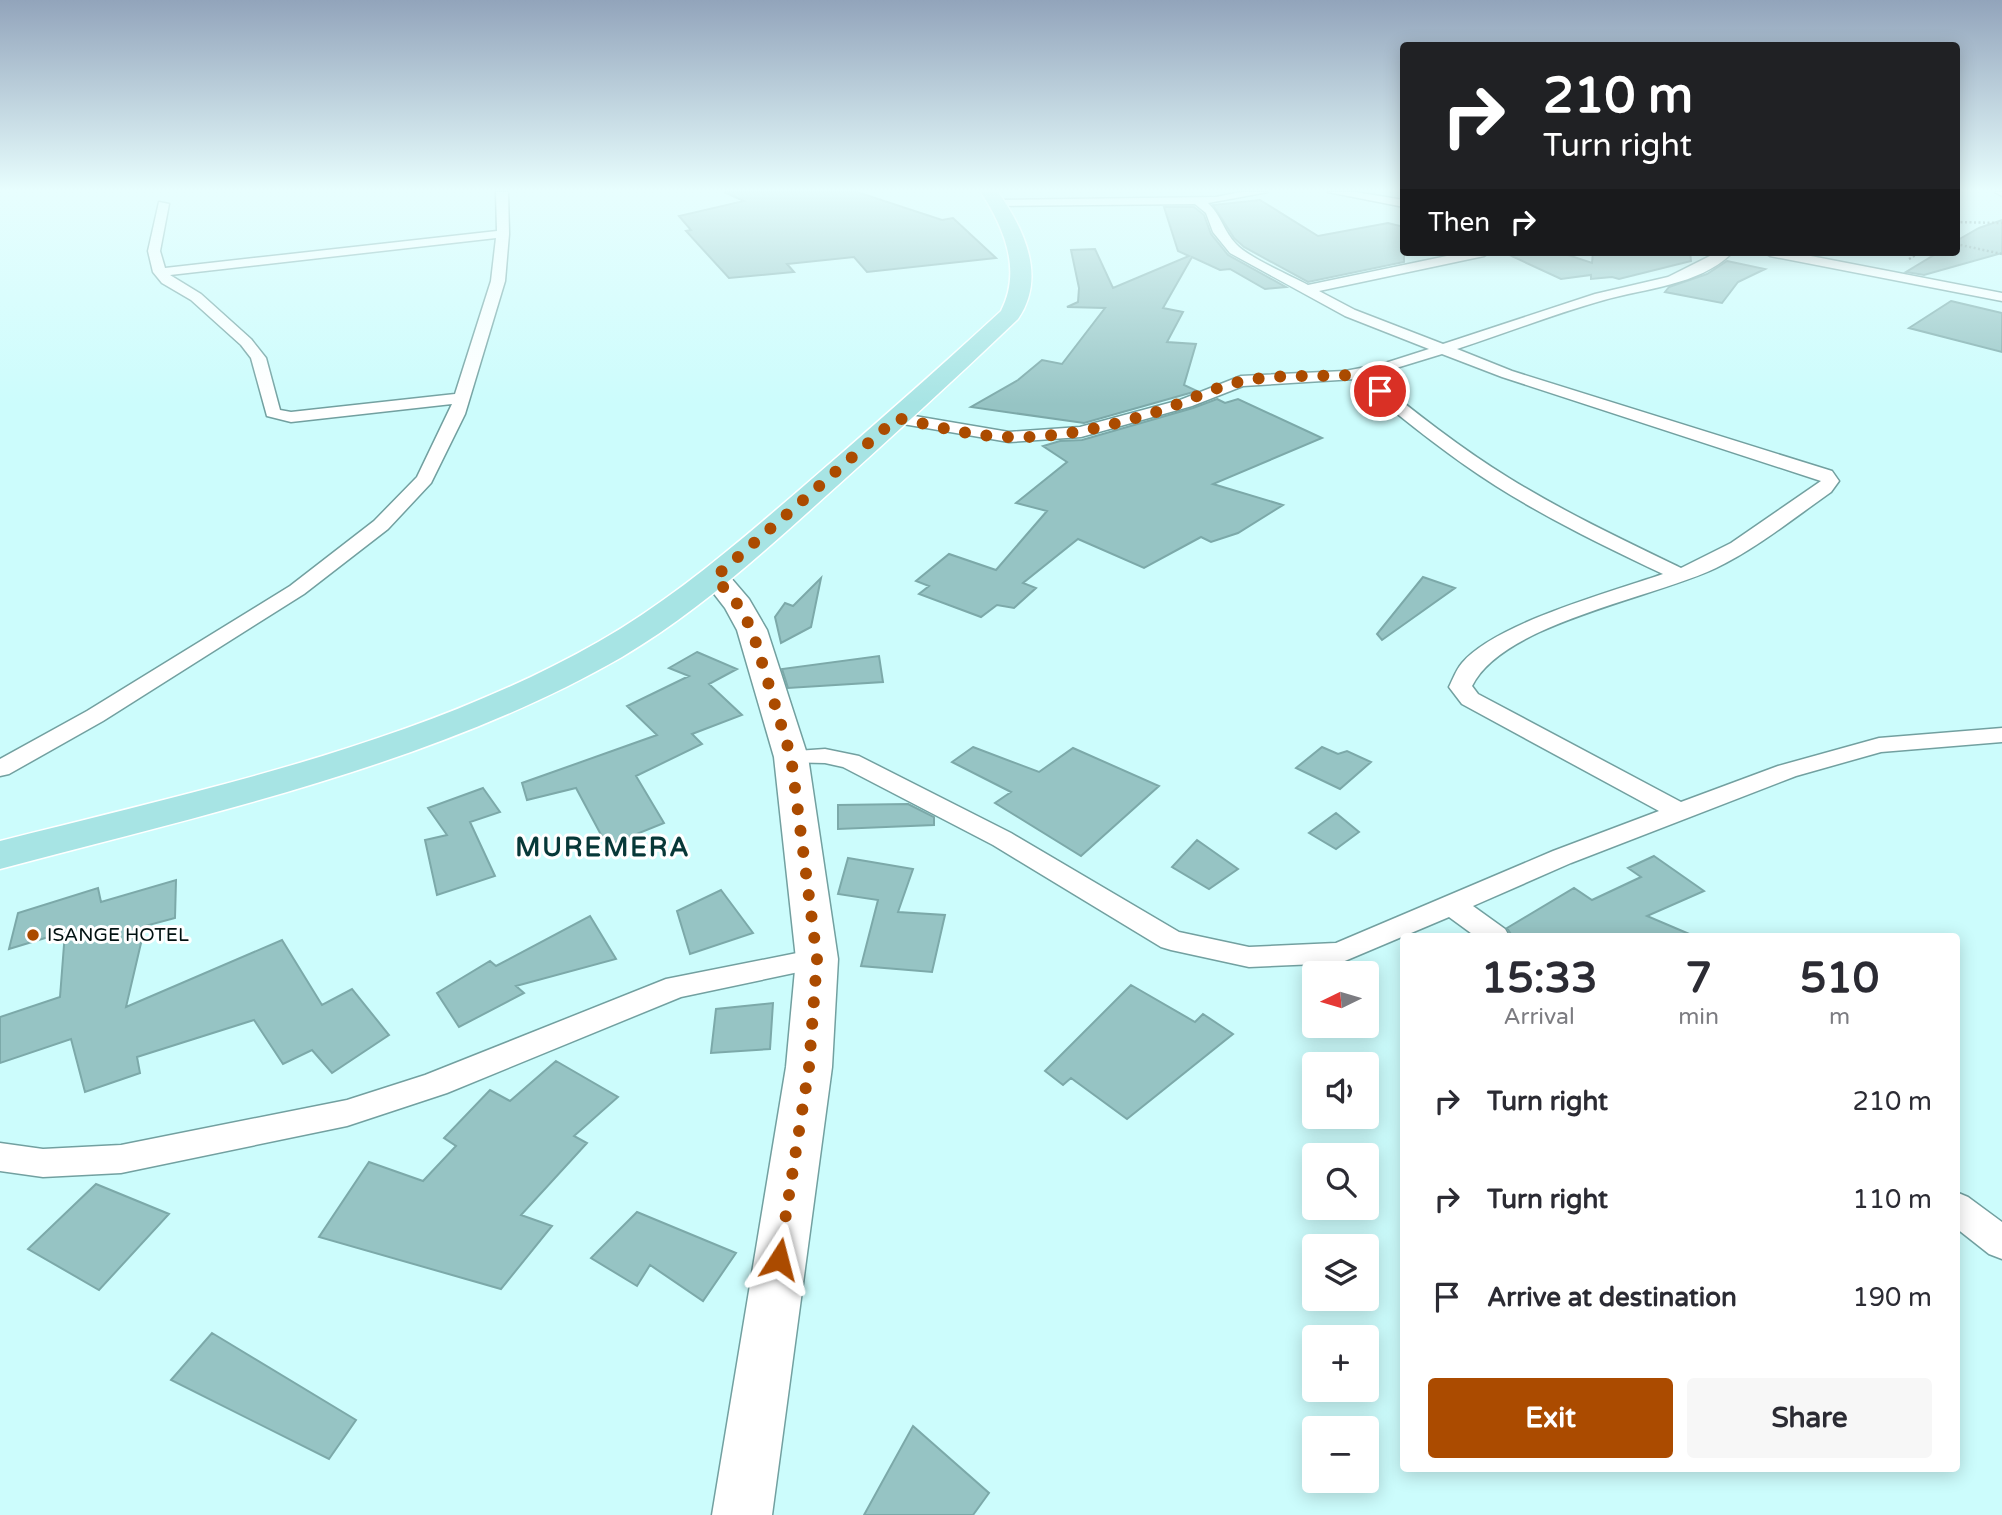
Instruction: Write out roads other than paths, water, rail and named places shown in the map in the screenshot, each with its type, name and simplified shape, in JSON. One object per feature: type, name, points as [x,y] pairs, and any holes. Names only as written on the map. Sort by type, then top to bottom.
[{"type":"main road","points":[[0,855],[322,768],[473,716],[581,666],[654,622],[715,577],[897,418],[1010,314],[1019,300],[1024,282],[1021,263]]},
{"type":"street","points":[[157,263],[160,272],[167,280],[196,297],[246,342],[258,358],[274,413],[291,416],[462,398]]},
{"type":"street","points":[[160,272],[244,263]]},
{"type":"street","points":[[0,769],[95,716],[298,590],[381,525],[425,479],[462,398],[498,281],[500,263]]},
{"type":"street","points":[[1256,263],[1350,313],[1441,350],[1597,404],[1826,475],[1830,481],[1825,488],[1735,547],[1682,576],[1537,624],[1504,642],[1473,664],[1461,678],[1460,687],[1470,699],[1682,813]]},
{"type":"street","points":[[1304,290],[1433,263]]},
{"type":"street","points":[[897,418],[987,436],[1032,437],[1082,432],[1186,402],[1241,381],[1360,374],[1600,297],[1672,280],[1709,263]]},
{"type":"street","points":[[1825,263],[2002,297]]},
{"type":"street","points":[[1360,374],[1410,415],[1522,494],[1567,520],[1682,576]]},
{"type":"street","points":[[715,577],[738,605],[752,630],[791,757],[817,959],[809,1067],[742,1515]]},
{"type":"street","points":[[791,757],[825,756],[850,761],[1002,839],[1171,940],[1249,957],[1340,953],[1562,857],[1787,772],[1879,745],[2002,736]]},
{"type":"street","points":[[1451,905],[1490,933]]},
{"type":"street","points":[[0,1157],[43,1163],[121,1159],[347,1113],[436,1084],[627,1005],[677,988],[817,959]]},
{"type":"street","points":[[1960,1209],[2002,1243]]},
{"type":"place","name":"ISANGE HOTEL","points":[[33,935]]},
{"type":"district","name":"MUREMERA","points":[[603,847]]}]
